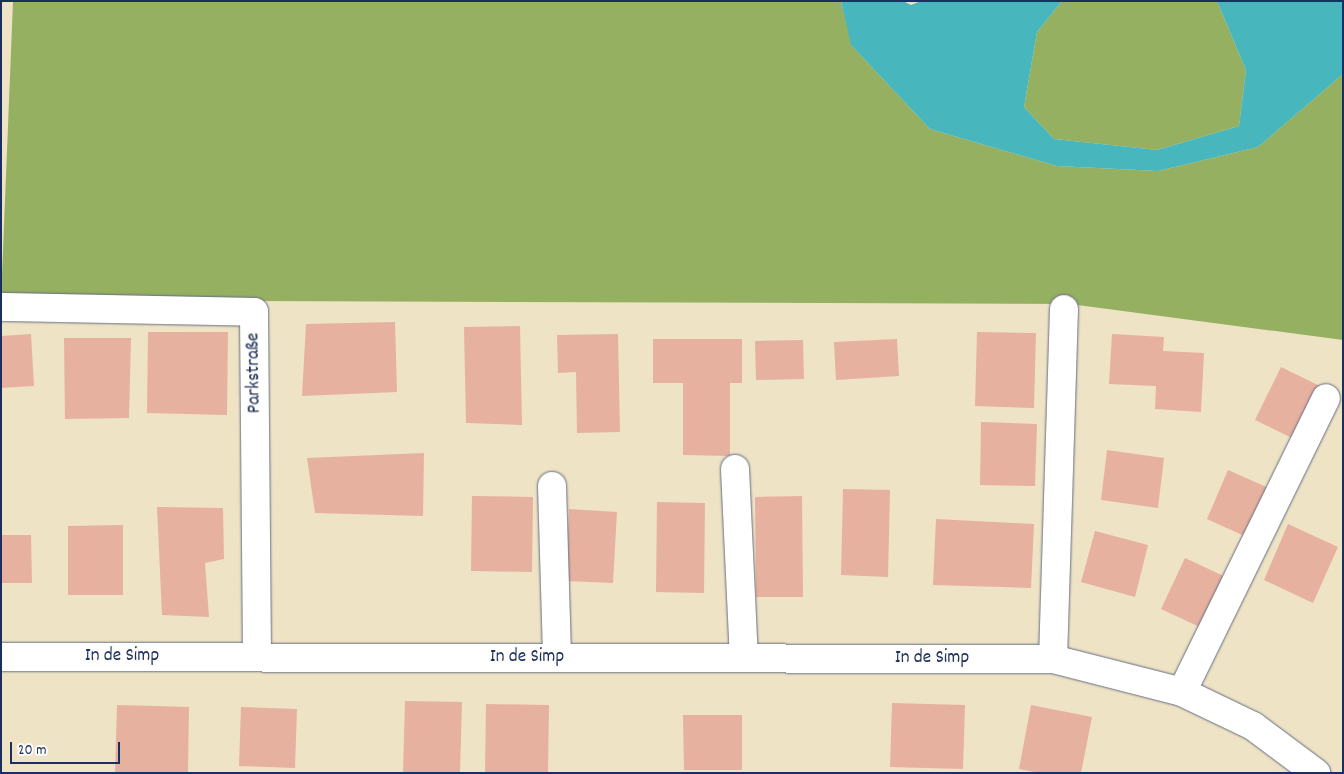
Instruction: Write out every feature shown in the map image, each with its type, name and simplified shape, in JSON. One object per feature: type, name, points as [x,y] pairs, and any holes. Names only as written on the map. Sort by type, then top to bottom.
[{"type":"street","name":"Parkstraße","points":[[1,307],[254,312],[257,656]]},
{"type":"street","points":[[1053,659],[1064,309]]},
{"type":"street","points":[[1182,692],[1326,398]]},
{"type":"street","points":[[736,469],[744,658]]},
{"type":"street","points":[[552,486],[557,658]]},
{"type":"street","name":"In de Simp","points":[[1,657],[1053,659],[1182,692],[1253,726],[1316,773]]},
{"type":"green space","points":[[13,1],[841,1],[852,46],[930,129],[1057,166],[1158,171],[1258,147],[1343,74],[1343,340],[1070,304],[1,300]]},
{"type":"green space","points":[[1062,1],[1217,1],[1246,70],[1239,126],[1157,150],[1054,139],[1024,107],[1037,32]]},
{"type":"water","points":[[841,1],[903,1],[911,5],[921,1],[1062,1],[1037,32],[1024,107],[1054,139],[1157,150],[1239,126],[1246,70],[1217,1],[1343,1],[1343,74],[1258,147],[1158,171],[1057,166],[930,129],[851,45]]},
{"type":"building","points":[[395,322],[397,392],[302,396],[306,324]]},
{"type":"building","points":[[520,326],[522,425],[466,423],[464,327]]},
{"type":"building","points":[[148,332],[228,332],[227,415],[147,413]]},
{"type":"building","points":[[977,332],[1036,333],[1034,408],[975,406]]},
{"type":"building","points":[[31,334],[34,386],[1,388],[1,336]]},
{"type":"building","points":[[618,334],[620,432],[577,433],[576,372],[558,373],[557,335]]},
{"type":"building","points":[[1112,334],[1164,337],[1163,351],[1204,353],[1201,412],[1155,409],[1156,386],[1109,384]]},
{"type":"building","points":[[64,338],[131,338],[129,418],[65,419]]},
{"type":"building","points":[[653,339],[742,339],[742,383],[730,383],[730,456],[683,455],[683,383],[653,383]]},
{"type":"building","points":[[897,339],[899,376],[836,380],[834,342]]},
{"type":"building","points":[[803,340],[804,379],[756,380],[755,341]]},
{"type":"building","points":[[1281,367],[1324,388],[1298,441],[1255,420]]},
{"type":"building","points":[[981,422],[1037,424],[1035,486],[980,485]]},
{"type":"building","points":[[1107,450],[1164,458],[1158,508],[1101,500]]},
{"type":"building","points":[[424,453],[423,516],[315,513],[307,458]]},
{"type":"building","points":[[1228,470],[1273,490],[1251,539],[1207,519]]},
{"type":"building","points":[[843,489],[890,490],[888,577],[841,575]]},
{"type":"building","points":[[472,496],[533,497],[532,572],[471,571]]},
{"type":"building","points":[[802,496],[803,597],[756,597],[755,497]]},
{"type":"building","points":[[657,502],[705,503],[704,593],[656,592]]},
{"type":"building","points":[[157,507],[223,508],[224,559],[205,563],[209,617],[162,615]]},
{"type":"building","points":[[569,509],[617,512],[613,583],[566,581]]},
{"type":"building","points":[[936,519],[1034,524],[1031,588],[933,585]]},
{"type":"building","points":[[1288,524],[1338,547],[1313,603],[1264,580]]},
{"type":"building","points":[[123,525],[123,595],[68,595],[68,526]]},
{"type":"building","points":[[1095,531],[1148,545],[1135,597],[1081,582]]},
{"type":"building","points":[[1,535],[31,535],[32,583],[1,583]]},
{"type":"building","points":[[1185,558],[1230,579],[1206,630],[1161,609]]},
{"type":"building","points":[[405,701],[462,702],[460,773],[403,773]]},
{"type":"building","points":[[892,703],[965,705],[963,769],[890,767]]},
{"type":"building","points":[[486,704],[549,705],[548,773],[485,773]]},
{"type":"building","points":[[117,705],[189,707],[188,773],[115,773]]},
{"type":"building","points":[[1031,705],[1092,717],[1081,773],[1039,773],[1019,769]]},
{"type":"building","points":[[241,707],[297,709],[295,768],[239,766]]},
{"type":"building","points":[[683,715],[742,715],[742,770],[684,770]]}]
